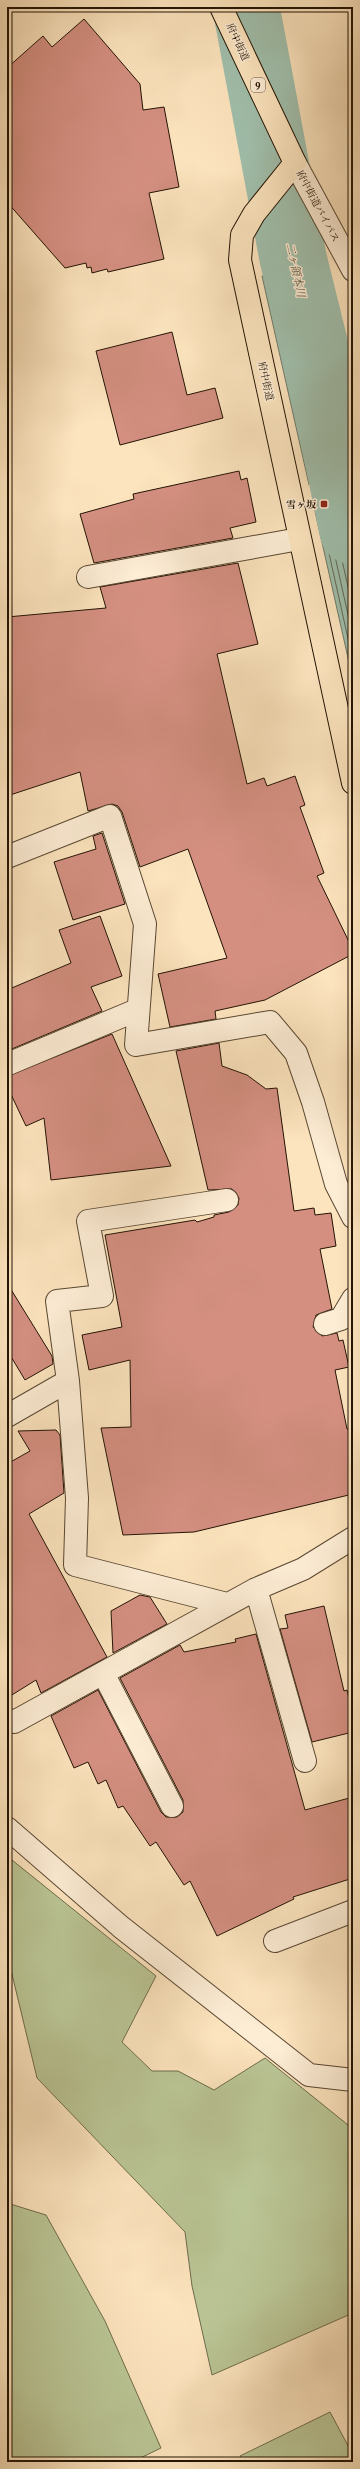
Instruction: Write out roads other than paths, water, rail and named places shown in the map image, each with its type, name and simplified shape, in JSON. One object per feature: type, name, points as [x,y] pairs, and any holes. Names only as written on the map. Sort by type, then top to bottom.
[{"type":"main road","name":"府中街道","points":[[222,7],[295,163],[254,214],[242,235],[240,260],[299,539],[353,783]]},
{"type":"street","name":"府中街道バイパス","points":[[295,163],[353,270]]},
{"type":"street","points":[[88,576],[299,539]]},
{"type":"street","points":[[7,856],[110,816],[145,924],[137,1010],[136,1045],[270,1022],[296,1053],[313,1102],[336,1184],[353,1217]]},
{"type":"street","points":[[8,1064],[137,1010]]},
{"type":"street","points":[[227,1200],[88,1221],[102,1296],[57,1301],[68,1381],[77,1498],[75,1565],[227,1604]]},
{"type":"street","points":[[325,1324],[341,1318],[353,1299]]},
{"type":"street","points":[[7,1416],[68,1381]]},
{"type":"street","points":[[7,1719],[14,1722],[227,1604],[256,1589],[303,1569],[353,1538]]},
{"type":"street","points":[[256,1589],[305,1761]]},
{"type":"street","points":[[103,1673],[172,1806]]},
{"type":"street","points":[[7,1828],[121,1927],[310,2076],[353,2080]]},
{"type":"street","points":[[275,1941],[353,1911]]},
{"type":"water","points":[[305,268],[353,431],[353,680],[262,276]]},
{"type":"waterway","name":"二ヶ領本川","points":[[246,7],[293,258],[315,347],[353,531]]},
{"type":"place","name":"雪ヶ坂","points":[[324,504]]}]
